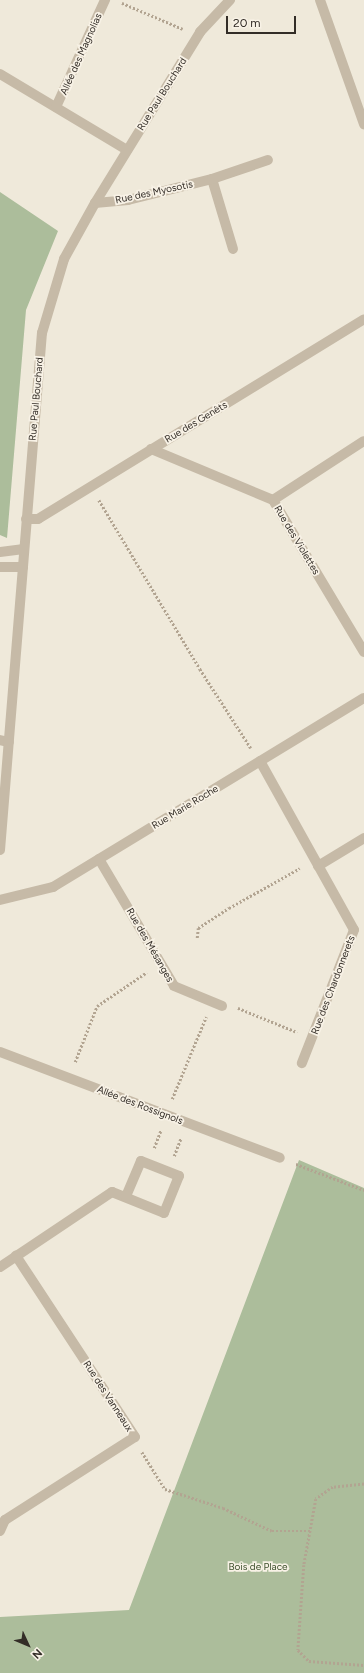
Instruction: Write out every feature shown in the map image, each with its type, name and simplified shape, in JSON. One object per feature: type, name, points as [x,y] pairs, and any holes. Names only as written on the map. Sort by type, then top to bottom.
[{"type":"street","name":"Allée des Magnolias","points":[[56,107],[105,0]]},
{"type":"street","name":"Rue Paul Bouchard","points":[[0,850],[4,741],[23,567],[42,333],[64,259],[95,203],[198,35],[230,0]]},
{"type":"street","points":[[320,0],[364,124]]},
{"type":"street","name":"Allée des Magnolias","points":[[0,74],[128,150]]},
{"type":"street","name":"Rue des Myosotis","points":[[95,203],[128,200],[212,179],[268,160]]},
{"type":"street","points":[[212,179],[233,249]]},
{"type":"street","name":"Rue des Genêts","points":[[26,519],[38,519],[364,319]]},
{"type":"street","points":[[273,500],[364,441]]},
{"type":"street","name":"Rue des Violettes","points":[[151,449],[273,500],[364,652]]},
{"type":"street","points":[[0,552],[24,549]]},
{"type":"street","points":[[0,567],[23,567]]},
{"type":"street","name":"Rue Marie Roche","points":[[0,900],[53,887],[364,698]]},
{"type":"street","name":"Rue des Chardonnerets","points":[[260,761],[354,930],[302,1063]]},
{"type":"street","points":[[316,863],[364,838]]},
{"type":"street","name":"Rue des Mésanges","points":[[100,859],[174,986],[222,1006]]},
{"type":"street","name":"Allée des Rossignols","points":[[0,1052],[280,1158]]},
{"type":"street","points":[[0,1267],[112,1192],[164,1213],[179,1176],[141,1161],[126,1197]]},
{"type":"street","name":"Rue des Vanneaux","points":[[0,1532],[5,1520],[135,1437],[16,1256]]},
{"type":"path","points":[[121,3],[198,35]]},
{"type":"path","points":[[90,486],[200,669],[260,761]]},
{"type":"path","points":[[197,938],[198,928],[228,908],[316,863]]},
{"type":"path","points":[[69,1078],[97,1006],[161,963]]},
{"type":"path","points":[[148,1164],[166,1114],[212,1001]]},
{"type":"path","points":[[222,1006],[230,1005],[312,1038]]},
{"type":"path","points":[[168,1172],[186,1122]]},
{"type":"path","points":[[280,1158],[364,1190]]},
{"type":"path","points":[[133,1438],[165,1489],[223,1508],[272,1531],[310,1531]]},
{"type":"path","points":[[364,1484],[333,1487],[316,1499],[304,1565],[298,1650],[309,1661],[364,1665]]},
{"type":"green space","points":[[0,192],[58,231],[26,310],[7,538],[0,535]]},
{"type":"green space","name":"Bois de Place","points":[[299,1160],[364,1188],[364,1673],[0,1673],[0,1617],[129,1610]]}]
